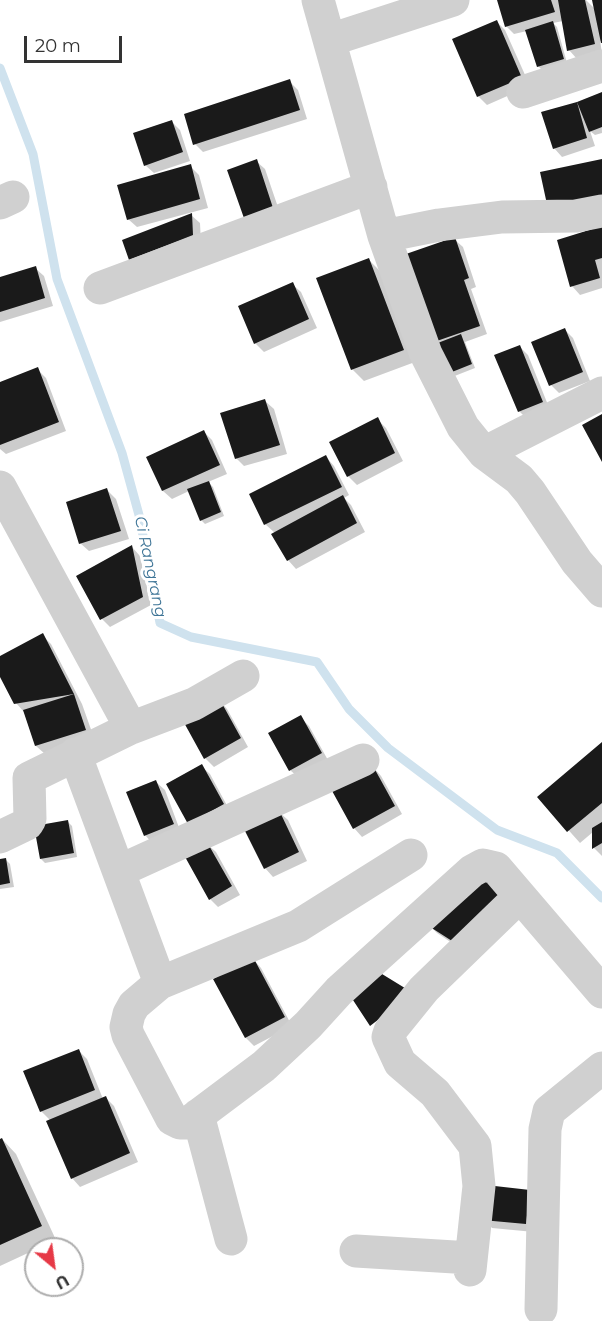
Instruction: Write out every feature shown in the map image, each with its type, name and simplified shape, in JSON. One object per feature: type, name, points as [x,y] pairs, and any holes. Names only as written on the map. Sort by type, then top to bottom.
[{"type":"street","points":[[318,0],[384,236],[426,354],[463,427],[484,453],[519,479],[577,562],[602,591]]},
{"type":"street","points":[[330,40],[453,0]]},
{"type":"street","points":[[523,92],[602,66]]},
{"type":"street","points":[[100,288],[371,187]]},
{"type":"street","points":[[384,236],[439,225],[502,217],[576,216],[602,211]]},
{"type":"street","points":[[484,453],[602,393]]},
{"type":"street","points":[[0,487],[131,728]]},
{"type":"street","points":[[0,837],[27,824],[30,819],[29,778],[131,728],[194,704],[243,676]]},
{"type":"street","points":[[75,754],[160,983]]},
{"type":"street","points":[[118,871],[363,760]]},
{"type":"street","points":[[411,855],[298,926],[160,983],[140,999],[131,1010],[126,1027],[128,1035],[172,1119],[184,1124],[264,1066],[308,1025],[339,991],[472,871],[483,865],[492,866],[602,992]]},
{"type":"street","points":[[356,1251],[471,1264],[479,1186],[475,1146],[435,1094],[400,1063],[388,1037],[390,1031],[424,989],[519,897]]},
{"type":"street","points":[[541,1309],[545,1129],[549,1111],[602,1068]]},
{"type":"street","points":[[198,1115],[231,1239]]},
{"type":"building","points":[[497,0],[551,0],[555,12],[505,27]]},
{"type":"building","points":[[558,0],[585,0],[595,44],[567,51]]},
{"type":"building","points":[[592,0],[602,0],[602,43],[601,43]]},
{"type":"building","points":[[497,20],[522,78],[477,97],[452,39]]},
{"type":"building","points":[[553,21],[564,59],[537,67],[525,30]]},
{"type":"building","points":[[290,79],[300,110],[193,145],[184,114]]},
{"type":"building","points":[[602,92],[602,127],[589,132],[577,102]]},
{"type":"building","points":[[577,102],[587,138],[553,149],[541,112]]},
{"type":"building","points":[[172,120],[183,152],[144,166],[133,133]]},
{"type":"building","points":[[257,159],[274,211],[245,221],[227,170]]},
{"type":"building","points":[[602,159],[602,197],[548,209],[540,172]]},
{"type":"building","points":[[191,164],[200,199],[127,220],[117,185]]},
{"type":"building","points":[[192,213],[193,235],[129,260],[122,240]]},
{"type":"building","points":[[602,226],[602,258],[595,260],[600,278],[570,287],[557,240]]},
{"type":"building","points":[[455,237],[469,278],[464,280],[480,326],[431,343],[406,254]]},
{"type":"building","points":[[369,258],[404,350],[351,370],[316,278]]},
{"type":"building","points":[[36,266],[45,298],[0,312],[0,277]]},
{"type":"building","points":[[293,282],[309,319],[254,344],[238,306]]},
{"type":"building","points":[[565,328],[583,372],[549,386],[531,342]]},
{"type":"building","points":[[461,334],[472,364],[442,376],[430,346]]},
{"type":"building","points":[[520,345],[543,402],[518,412],[494,355]]},
{"type":"building","points":[[38,367],[59,422],[0,445],[0,382]]},
{"type":"building","points":[[265,399],[280,445],[235,459],[220,413]]},
{"type":"building","points":[[602,414],[602,462],[582,425]]},
{"type":"building","points":[[378,417],[395,453],[347,477],[329,442]]},
{"type":"building","points":[[204,430],[220,465],[162,491],[146,457]]},
{"type":"building","points":[[326,455],[342,487],[264,525],[249,494]]},
{"type":"building","points":[[209,481],[221,512],[200,521],[187,489]]},
{"type":"building","points":[[107,488],[121,531],[79,544],[66,502]]},
{"type":"building","points":[[343,495],[357,523],[287,561],[271,534]]},
{"type":"building","points":[[132,545],[143,597],[100,620],[76,576]]},
{"type":"building","points":[[43,633],[74,694],[14,704],[0,677],[0,656]]},
{"type":"building","points":[[74,694],[86,730],[35,746],[23,710]]},
{"type":"building","points":[[219,698],[241,738],[204,759],[182,719]]},
{"type":"building","points":[[301,715],[322,753],[289,771],[268,733]]},
{"type":"building","points":[[602,742],[602,803],[567,832],[537,797]]},
{"type":"building","points":[[202,764],[224,804],[188,824],[166,784]]},
{"type":"building","points":[[373,766],[395,806],[353,829],[331,789]]},
{"type":"building","points":[[156,780],[174,824],[144,836],[126,792]]},
{"type":"building","points":[[279,810],[299,852],[264,869],[243,827]]},
{"type":"building","points":[[68,820],[74,853],[40,859],[34,826]]},
{"type":"building","points":[[602,822],[602,843],[592,849],[592,828]]},
{"type":"building","points":[[207,842],[232,886],[209,900],[184,855]]},
{"type":"building","points":[[6,858],[10,883],[0,885],[0,859]]},
{"type":"building","points":[[491,873],[510,896],[452,941],[427,925]]},
{"type":"building","points":[[253,957],[285,1017],[245,1038],[213,979]]},
{"type":"building","points":[[382,974],[413,993],[370,1026],[351,997]]},
{"type":"building","points":[[79,1049],[95,1090],[40,1112],[23,1071]]},
{"type":"building","points":[[106,1096],[130,1153],[71,1179],[46,1121]]},
{"type":"building","points":[[2,1138],[42,1226],[0,1245],[0,1139]]},
{"type":"building","points":[[486,1185],[530,1190],[526,1224],[482,1220]]},
{"type":"waterway","name":"Ci Rangrang","points":[[0,68],[33,154],[57,279],[122,453],[139,515],[160,623],[191,637],[317,662],[349,709],[388,748],[497,830],[557,853],[602,898]]}]
